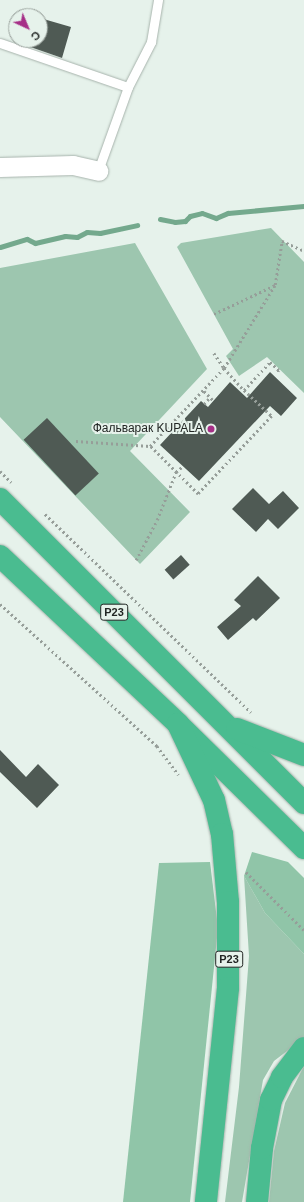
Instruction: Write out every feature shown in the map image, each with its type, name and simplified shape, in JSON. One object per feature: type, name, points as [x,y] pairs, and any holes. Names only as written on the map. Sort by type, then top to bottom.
[{"type":"highway","name":"Р23","points":[[9,493],[229,726],[304,802]]},
{"type":"highway","name":"Р23","points":[[0,556],[178,724],[304,848]]},
{"type":"highway","name":"Р23","points":[[178,724],[214,800],[222,834],[228,902],[228,988],[206,1202]]},
{"type":"highway","name":"Р23","points":[[229,726],[304,755]]},
{"type":"highway","points":[[257,1202],[262,1148],[272,1100],[282,1077],[304,1048]]},
{"type":"street","points":[[0,167],[72,165],[98,171]]},
{"type":"lane","points":[[98,171],[128,87],[151,42],[159,4],[158,0]]},
{"type":"lane","points":[[0,43],[128,87]]},
{"type":"path","points":[[150,446],[204,391],[224,368],[275,285],[282,241],[304,251]]},
{"type":"path","points":[[214,314],[275,285]]},
{"type":"path","points":[[76,441],[150,446],[198,494],[272,416],[244,390],[224,368],[214,353]]},
{"type":"path","points":[[244,390],[270,362],[279,370],[277,372]]},
{"type":"path","points":[[204,391],[214,401]]},
{"type":"path","points":[[204,404],[210,398]]},
{"type":"path","points":[[136,560],[157,520],[176,472],[183,466]]},
{"type":"path","points":[[0,472],[9,493]]},
{"type":"path","points":[[40,510],[254,715]]},
{"type":"path","points":[[0,604],[157,746],[181,777]]},
{"type":"path","points":[[225,869],[239,866],[304,930]]},
{"type":"green space","points":[[271,228],[304,262],[304,393],[267,357],[239,376],[226,356],[233,349],[177,247],[181,243]]},
{"type":"green space","points":[[135,243],[207,369],[130,451],[190,512],[140,564],[0,417],[0,268]]},
{"type":"green space","points":[[252,852],[288,862],[304,878],[304,954],[265,913],[244,876]]},
{"type":"green space","points":[[210,862],[218,928],[190,1202],[123,1202],[159,863]]},
{"type":"green space","points":[[244,876],[265,913],[304,954],[304,1038],[274,1061],[263,1080],[242,1202],[225,1202],[239,1087],[249,956]]},
{"type":"green space","points":[[304,1066],[304,1202],[269,1202],[274,1151],[285,1103]]},
{"type":"building","points":[[48,20],[71,27],[62,58],[33,48],[48,48]]},
{"type":"building","name":"Фальварак KUPALA","points":[[270,372],[297,398],[281,416],[270,406],[199,481],[160,445],[201,401],[208,407],[230,382],[247,398]]},
{"type":"building","points":[[47,418],[99,474],[75,495],[24,440]]},
{"type":"building","points":[[253,488],[269,504],[283,491],[299,508],[278,529],[268,519],[256,532],[232,509]]},
{"type":"building","points":[[181,555],[190,565],[173,579],[165,570]]},
{"type":"building","points":[[258,576],[280,598],[256,621],[253,618],[228,640],[217,627],[241,606],[234,600]]},
{"type":"building","points":[[0,750],[26,777],[38,764],[59,785],[37,808],[0,772]]},
{"type":"waterway","points":[[160,219],[175,222],[185,221],[190,216],[202,213],[216,218],[228,213],[304,206]]},
{"type":"waterway","points":[[0,247],[27,239],[35,243],[65,236],[77,237],[87,232],[100,233],[137,225]]},
{"type":"place","name":"Фальварак KUPALA","points":[[211,429]]}]
